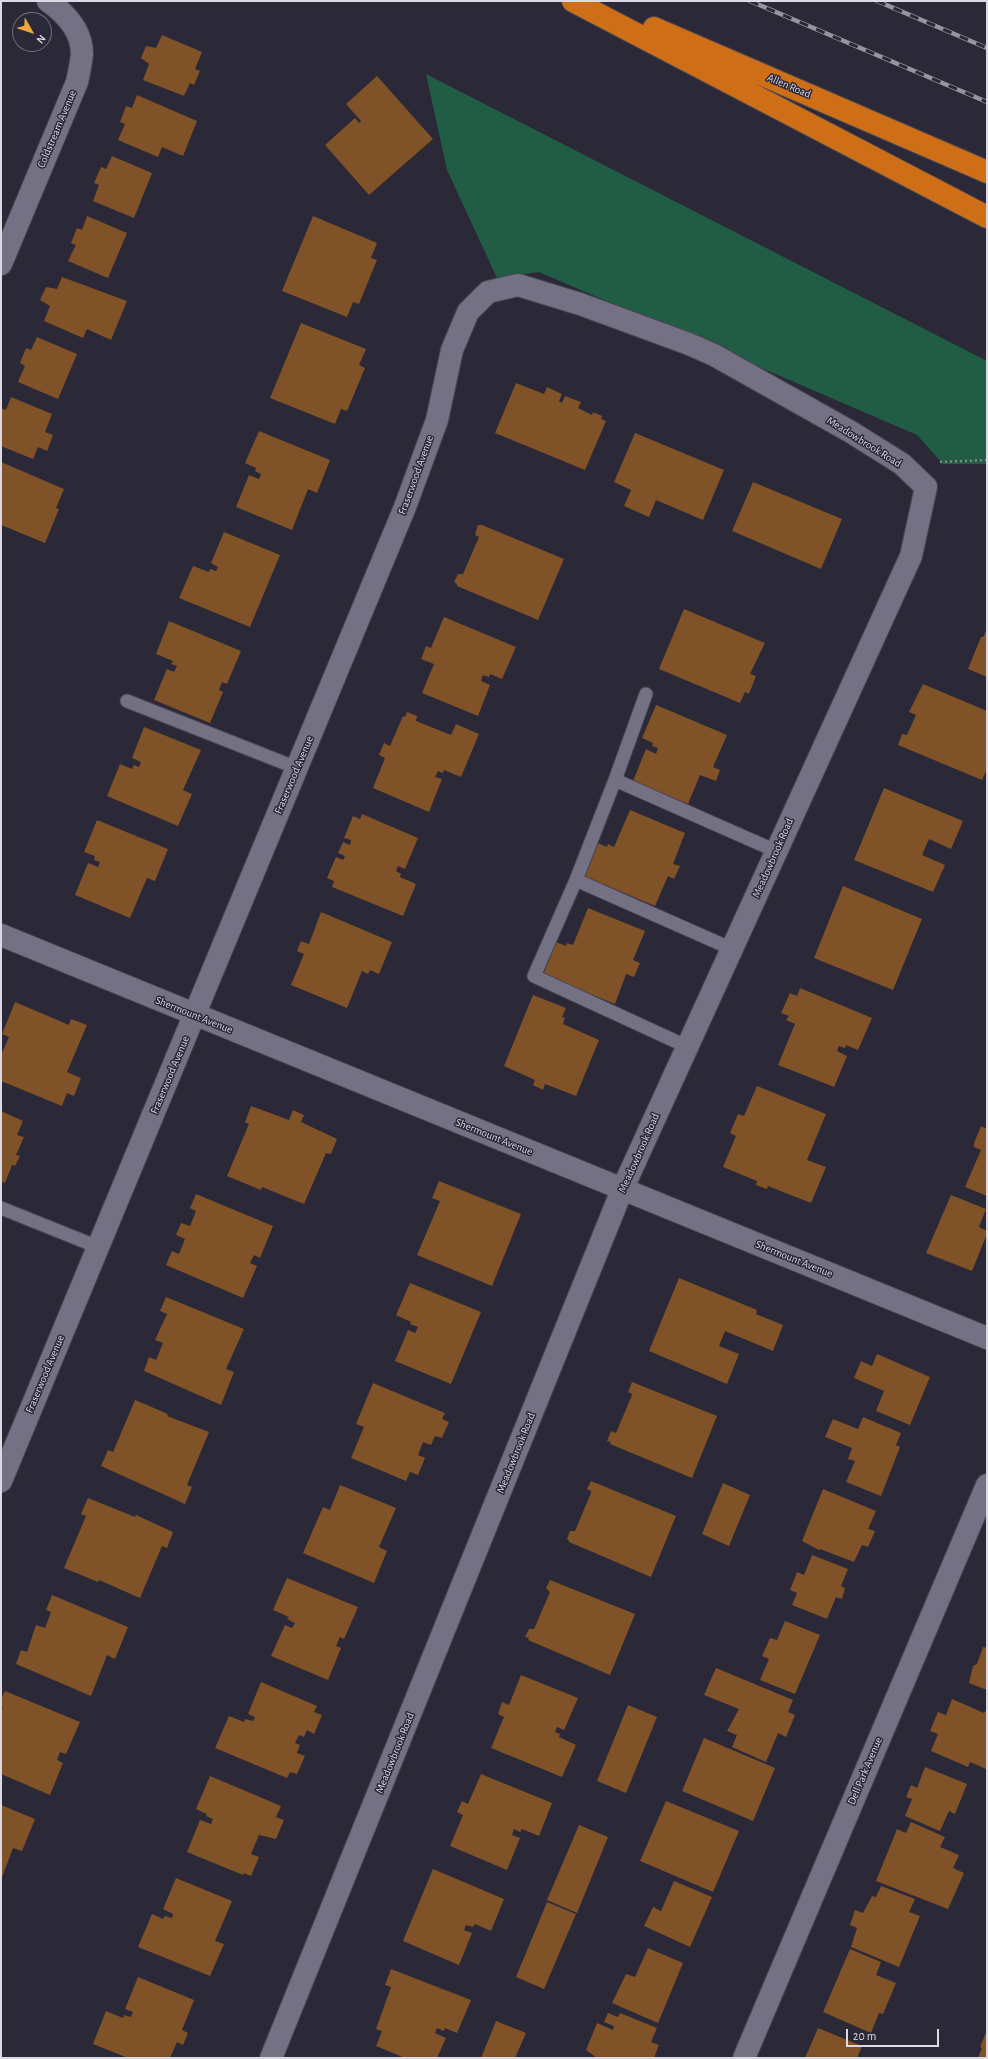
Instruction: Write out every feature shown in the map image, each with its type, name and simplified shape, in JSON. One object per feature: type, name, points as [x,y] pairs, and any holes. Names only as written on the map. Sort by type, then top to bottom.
[{"type":"highway","points":[[573,1],[987,217]]},
{"type":"highway","name":"Allen Road","points":[[591,1],[987,172]]},
{"type":"street","name":"Coldstream Avenue","points":[[1,264],[77,82],[82,53],[76,31],[63,12],[48,1]]},
{"type":"street","name":"Fraserwood Avenue","points":[[1,1481],[405,507],[437,420],[452,350],[468,312],[488,292],[518,285],[580,304],[689,344],[714,355]]},
{"type":"street","name":"Meadowbrook Road","points":[[271,2058],[622,1190],[911,556],[926,487],[902,464],[851,432],[714,355]]},
{"type":"street","name":"Shermount Avenue","points":[[1,935],[987,1338]]},
{"type":"street","name":"Dell Park Avenue","points":[[744,2058],[987,1485]]},
{"type":"lane","points":[[646,694],[615,780],[576,880],[534,976],[688,1047]]},
{"type":"lane","points":[[127,701],[297,768]]},
{"type":"lane","points":[[615,780],[776,851]]},
{"type":"lane","points":[[576,880],[732,949]]},
{"type":"lane","points":[[1,1208],[98,1247]]},
{"type":"path","points":[[902,464],[987,460]]},
{"type":"green space","points":[[426,74],[987,361],[987,464],[943,464],[917,435],[539,272],[497,278],[447,170]]},
{"type":"building","points":[[162,35],[202,52],[195,69],[200,71],[194,85],[190,83],[184,96],[143,80],[149,64],[141,58],[146,46],[156,48]]},
{"type":"building","points":[[377,76],[433,139],[369,195],[325,145],[355,118],[359,123],[361,121],[346,104]]},
{"type":"building","points":[[137,95],[197,121],[183,156],[162,147],[158,157],[118,140],[125,124],[120,122],[126,106],[132,108]]},
{"type":"building","points":[[112,156],[152,173],[134,218],[93,201],[99,185],[94,183],[101,167],[106,169]]},
{"type":"building","points":[[87,216],[127,233],[108,278],[68,261],[76,245],[71,243],[77,228],[82,230]]},
{"type":"building","points":[[313,216],[377,243],[371,258],[377,260],[359,304],[353,302],[347,317],[282,291]]},
{"type":"building","points":[[62,277],[127,301],[111,340],[87,329],[83,338],[44,321],[50,306],[40,300],[46,287],[57,289]]},
{"type":"building","points":[[301,323],[366,349],[359,365],[365,368],[347,411],[341,409],[335,424],[270,398]]},
{"type":"building","points":[[37,337],[77,354],[58,399],[18,382],[25,366],[20,363],[26,348],[31,350]]},
{"type":"building","points":[[516,383],[544,394],[547,387],[562,394],[559,401],[562,403],[565,396],[581,402],[578,408],[592,415],[593,412],[602,416],[601,419],[606,421],[585,470],[495,433]]},
{"type":"building","points":[[11,397],[52,414],[45,432],[53,435],[47,451],[38,447],[33,459],[1,446],[1,408],[6,410]]},
{"type":"building","points":[[259,431],[330,460],[317,493],[308,489],[292,530],[236,507],[249,475],[259,479],[261,474],[255,471],[256,468],[245,463]]},
{"type":"building","points":[[635,433],[724,470],[703,520],[656,500],[649,517],[624,506],[631,490],[614,482]]},
{"type":"building","points":[[1,462],[64,489],[56,508],[59,509],[45,543],[1,525]]},
{"type":"building","points":[[753,482],[842,519],[821,569],[732,531]]},
{"type":"building","points":[[478,525],[482,525],[564,559],[538,620],[457,586],[454,582],[458,574],[463,574],[479,537],[475,535]]},
{"type":"building","points":[[224,532],[280,555],[250,627],[179,598],[193,566],[209,572],[210,569],[216,571],[218,567],[211,563]]},
{"type":"building","points":[[684,609],[765,643],[750,674],[756,676],[749,694],[745,692],[740,703],[659,669]]},
{"type":"building","points":[[444,617],[516,647],[502,679],[490,674],[489,677],[483,675],[481,681],[490,685],[478,716],[422,693],[434,664],[421,659],[426,646],[431,648]]},
{"type":"building","points":[[169,621],[241,651],[227,684],[222,682],[219,690],[223,692],[210,723],[154,700],[167,669],[174,672],[177,666],[171,664],[173,661],[156,654]]},
{"type":"building","points":[[987,629],[987,677],[968,669],[981,637],[983,637]]},
{"type":"building","points":[[923,684],[987,711],[987,769],[982,780],[898,745],[902,734],[907,735],[916,715],[909,712]]},
{"type":"building","points":[[656,705],[727,735],[713,767],[720,770],[716,781],[700,775],[688,804],[633,781],[646,749],[656,754],[658,748],[652,746],[653,743],[642,738]]},
{"type":"building","points":[[407,712],[417,716],[416,721],[451,735],[456,724],[479,734],[461,777],[444,770],[443,773],[438,771],[435,777],[442,779],[429,812],[373,788],[385,758],[379,755],[384,743],[390,746],[403,716],[405,717]]},
{"type":"building","points":[[144,727],[201,750],[183,790],[192,794],[178,826],[107,796],[120,764],[132,769],[134,765],[139,767],[141,762],[132,758]]},
{"type":"building","points":[[884,788],[963,821],[951,849],[929,839],[922,855],[945,865],[933,892],[854,860]]},
{"type":"building","points":[[630,810],[685,833],[673,864],[680,866],[674,879],[668,876],[655,906],[584,876],[598,843],[607,847],[608,844],[614,847]]},
{"type":"building","points":[[362,814],[418,838],[405,869],[398,866],[396,871],[401,874],[400,877],[416,884],[403,916],[332,887],[334,881],[327,878],[336,857],[343,860],[345,856],[338,853],[343,842],[350,845],[351,840],[344,838],[353,816],[360,819]]},
{"type":"building","points":[[97,820],[168,849],[155,881],[147,878],[130,918],[75,895],[88,863],[98,867],[100,862],[94,860],[95,856],[84,852]]},
{"type":"building","points":[[843,886],[922,919],[893,990],[814,958]]},
{"type":"building","points":[[588,908],[645,931],[633,960],[640,963],[634,977],[626,974],[615,1004],[543,975],[556,942],[566,946],[567,943],[573,945]]},
{"type":"building","points":[[321,912],[392,942],[379,974],[370,970],[368,974],[362,971],[347,1008],[291,985],[304,954],[297,951],[301,941],[309,944]]},
{"type":"building","points":[[800,988],[872,1018],[858,1050],[846,1045],[845,1048],[839,1046],[837,1051],[847,1056],[834,1087],[778,1065],[795,1024],[786,1020],[789,1016],[781,1013],[790,993],[797,996]]},
{"type":"building","points":[[533,995],[566,1008],[562,1017],[565,1018],[563,1024],[599,1040],[576,1096],[545,1084],[543,1090],[533,1085],[535,1080],[504,1066]]},
{"type":"building","points":[[15,1002],[69,1025],[71,1019],[87,1025],[67,1072],[81,1078],[74,1096],[67,1093],[62,1106],[1,1081],[1,1055],[9,1037],[2,1034]]},
{"type":"building","points":[[757,1086],[826,1114],[807,1160],[826,1167],[811,1203],[768,1186],[767,1189],[756,1185],[757,1181],[723,1167],[736,1136],[730,1133],[738,1114],[744,1116]]},
{"type":"building","points":[[251,1106],[289,1120],[293,1110],[304,1115],[301,1122],[337,1139],[331,1154],[326,1153],[304,1204],[262,1187],[261,1190],[227,1176],[249,1124],[245,1122]]},
{"type":"building","points":[[1,1111],[23,1121],[17,1135],[24,1137],[16,1155],[20,1156],[15,1166],[12,1165],[5,1183],[1,1181]]},
{"type":"building","points":[[981,1126],[987,1129],[987,1196],[965,1187],[981,1150],[974,1147],[974,1143]]},
{"type":"building","points":[[439,1181],[521,1214],[492,1286],[417,1255],[440,1201],[432,1198]]},
{"type":"building","points":[[196,1194],[273,1226],[260,1258],[254,1255],[250,1263],[257,1266],[243,1298],[166,1265],[172,1251],[179,1254],[185,1239],[176,1235],[181,1223],[190,1226],[196,1211],[190,1208]]},
{"type":"building","points":[[951,1195],[986,1209],[979,1227],[987,1231],[987,1234],[972,1271],[926,1253]]},
{"type":"building","points":[[679,1278],[757,1310],[756,1314],[783,1325],[773,1351],[725,1331],[719,1346],[739,1354],[727,1384],[649,1351]]},
{"type":"building","points":[[410,1283],[481,1312],[451,1384],[395,1361],[408,1330],[415,1333],[418,1327],[396,1315]]},
{"type":"building","points":[[166,1297],[244,1329],[226,1369],[234,1372],[221,1405],[144,1371],[149,1357],[156,1360],[163,1343],[155,1340],[167,1314],[160,1311]]},
{"type":"building","points":[[877,1354],[930,1377],[910,1425],[876,1411],[884,1391],[854,1378],[861,1361],[872,1366]]},
{"type":"building","points":[[632,1382],[717,1416],[692,1478],[610,1444],[611,1442],[607,1441],[611,1431],[616,1433],[632,1395],[628,1392]]},
{"type":"building","points":[[373,1383],[445,1413],[442,1419],[449,1422],[442,1438],[435,1436],[431,1445],[423,1442],[418,1455],[425,1458],[418,1475],[410,1472],[406,1481],[351,1458],[364,1427],[356,1424]]},
{"type":"building","points":[[135,1400],[168,1414],[167,1416],[209,1432],[187,1485],[192,1487],[185,1504],[101,1466],[108,1450],[113,1452]]},
{"type":"building","points":[[863,1417],[901,1433],[896,1445],[900,1447],[881,1496],[846,1482],[855,1461],[848,1459],[852,1448],[825,1437],[833,1419],[858,1429]]},
{"type":"building","points":[[591,1481],[676,1516],[651,1577],[569,1542],[567,1539],[570,1531],[575,1531],[591,1493],[591,1491],[587,1489]]},
{"type":"building","points":[[723,1483],[750,1495],[729,1546],[702,1534]]},
{"type":"building","points":[[340,1485],[396,1508],[379,1547],[387,1551],[374,1583],[303,1553],[323,1507],[330,1510]]},
{"type":"building","points":[[823,1489],[876,1511],[868,1529],[875,1531],[868,1547],[862,1545],[854,1562],[820,1549],[819,1550],[802,1541]]},
{"type":"building","points":[[88,1498],[135,1517],[136,1515],[173,1532],[167,1548],[162,1546],[140,1598],[99,1580],[98,1582],[64,1568],[86,1516],[81,1514]]},
{"type":"building","points":[[812,1555],[848,1569],[841,1586],[845,1588],[842,1599],[836,1597],[827,1619],[792,1605],[797,1593],[790,1590],[797,1572],[804,1575]]},
{"type":"building","points":[[287,1578],[358,1607],[344,1639],[340,1637],[336,1646],[341,1648],[328,1680],[271,1656],[285,1625],[292,1628],[295,1623],[287,1619],[289,1617],[273,1610]]},
{"type":"building","points":[[550,1580],[635,1614],[610,1675],[528,1640],[529,1638],[525,1637],[529,1629],[534,1629],[550,1592],[546,1588]]},
{"type":"building","points":[[52,1595],[128,1627],[115,1659],[107,1655],[91,1696],[16,1664],[21,1650],[27,1652],[36,1625],[45,1628],[51,1612],[46,1610]]},
{"type":"building","points":[[785,1621],[820,1635],[795,1694],[760,1680],[769,1659],[762,1656],[770,1638],[777,1640]]},
{"type":"building","points":[[983,1647],[987,1648],[987,1690],[969,1683],[973,1666],[977,1664]]},
{"type":"building","points":[[716,1668],[793,1700],[788,1712],[795,1715],[786,1737],[778,1733],[766,1762],[732,1747],[737,1735],[727,1731],[739,1709],[704,1695]]},
{"type":"building","points":[[521,1675],[578,1698],[564,1730],[557,1727],[555,1732],[560,1734],[559,1737],[576,1745],[562,1777],[491,1748],[504,1717],[498,1714],[502,1702],[509,1705]]},
{"type":"building","points":[[261,1682],[317,1706],[314,1712],[322,1715],[314,1734],[307,1730],[304,1737],[299,1735],[295,1743],[300,1745],[297,1753],[305,1756],[297,1774],[290,1772],[287,1778],[215,1748],[229,1716],[244,1722],[245,1719],[253,1721],[255,1717],[248,1714]]},
{"type":"building","points":[[5,1691],[80,1722],[66,1754],[60,1752],[57,1760],[63,1763],[50,1795],[1,1774],[1,1712],[3,1707],[1,1706],[1,1699]]},
{"type":"building","points":[[952,1699],[984,1713],[987,1709],[986,1769],[970,1762],[968,1767],[931,1751],[938,1734],[930,1731],[938,1712],[946,1715]]},
{"type":"building","points":[[628,1705],[657,1717],[626,1793],[597,1781]]},
{"type":"building","points":[[704,1738],[775,1768],[753,1821],[682,1791]]},
{"type":"building","points":[[925,1767],[967,1784],[955,1814],[949,1811],[940,1831],[905,1816],[912,1799],[906,1797],[911,1785],[917,1788]]},
{"type":"building","points":[[481,1774],[552,1803],[539,1836],[522,1829],[520,1832],[514,1829],[512,1835],[520,1838],[507,1870],[450,1846],[463,1815],[457,1812],[462,1801],[468,1804]]},
{"type":"building","points":[[210,1776],[281,1806],[276,1817],[284,1820],[276,1839],[259,1835],[251,1854],[259,1857],[251,1876],[244,1873],[243,1875],[187,1852],[200,1820],[211,1824],[213,1819],[206,1816],[207,1814],[196,1809]]},
{"type":"building","points":[[666,1801],[739,1831],[713,1892],[640,1861]]},
{"type":"building","points":[[1,1805],[35,1819],[22,1851],[13,1848],[1,1880]]},
{"type":"building","points":[[911,1822],[945,1837],[940,1847],[959,1855],[953,1868],[964,1873],[948,1909],[876,1881],[897,1829],[906,1833]]},
{"type":"building","points":[[579,1825],[608,1837],[577,1913],[547,1900]]},
{"type":"building","points":[[433,1869],[504,1899],[491,1931],[475,1924],[473,1927],[466,1925],[464,1930],[472,1933],[459,1965],[403,1941]]},
{"type":"building","points":[[176,1878],[232,1901],[215,1941],[224,1944],[210,1976],[138,1947],[152,1914],[163,1919],[165,1916],[172,1918],[173,1914],[163,1909]]},
{"type":"building","points":[[674,1881],[712,1897],[690,1947],[644,1926],[653,1907],[661,1911]]},
{"type":"building","points":[[881,1886],[915,1899],[909,1912],[920,1916],[899,1967],[851,1947],[857,1928],[850,1925],[855,1910],[863,1913],[872,1896],[876,1897]]},
{"type":"building","points":[[547,1902],[576,1914],[544,1989],[516,1977]]},
{"type":"building","points":[[648,1948],[683,1963],[658,2023],[612,2003],[626,1974],[635,1977]]},
{"type":"building","points":[[850,1949],[881,1962],[876,1975],[896,1983],[883,2014],[879,2013],[871,2033],[823,2012]]},
{"type":"building","points":[[391,1969],[471,2000],[457,2033],[445,2028],[444,2031],[437,2028],[435,2033],[446,2038],[437,2058],[405,2058],[376,2046],[382,2031],[376,2029],[391,1987],[385,1985]]},
{"type":"building","points":[[138,1977],[194,2000],[182,2030],[188,2033],[183,2045],[177,2042],[170,2058],[128,2058],[93,2044],[106,2011],[123,2018],[124,2015],[131,2017],[133,2012],[125,2009]]},
{"type":"building","points":[[608,2013],[618,2017],[620,2013],[657,2028],[651,2042],[659,2045],[654,2058],[597,2058],[586,2050],[597,2023],[613,2030],[614,2026],[604,2022]]},
{"type":"building","points":[[496,2021],[526,2033],[515,2058],[481,2058]]},
{"type":"building","points":[[818,2028],[862,2046],[857,2058],[805,2058]]},
{"type":"building","points":[[987,2030],[987,2058],[978,2058],[982,2048],[980,2047]]},
{"type":"railway","points":[[750,1],[987,102]]},
{"type":"railway","points":[[877,1],[987,48]]}]
